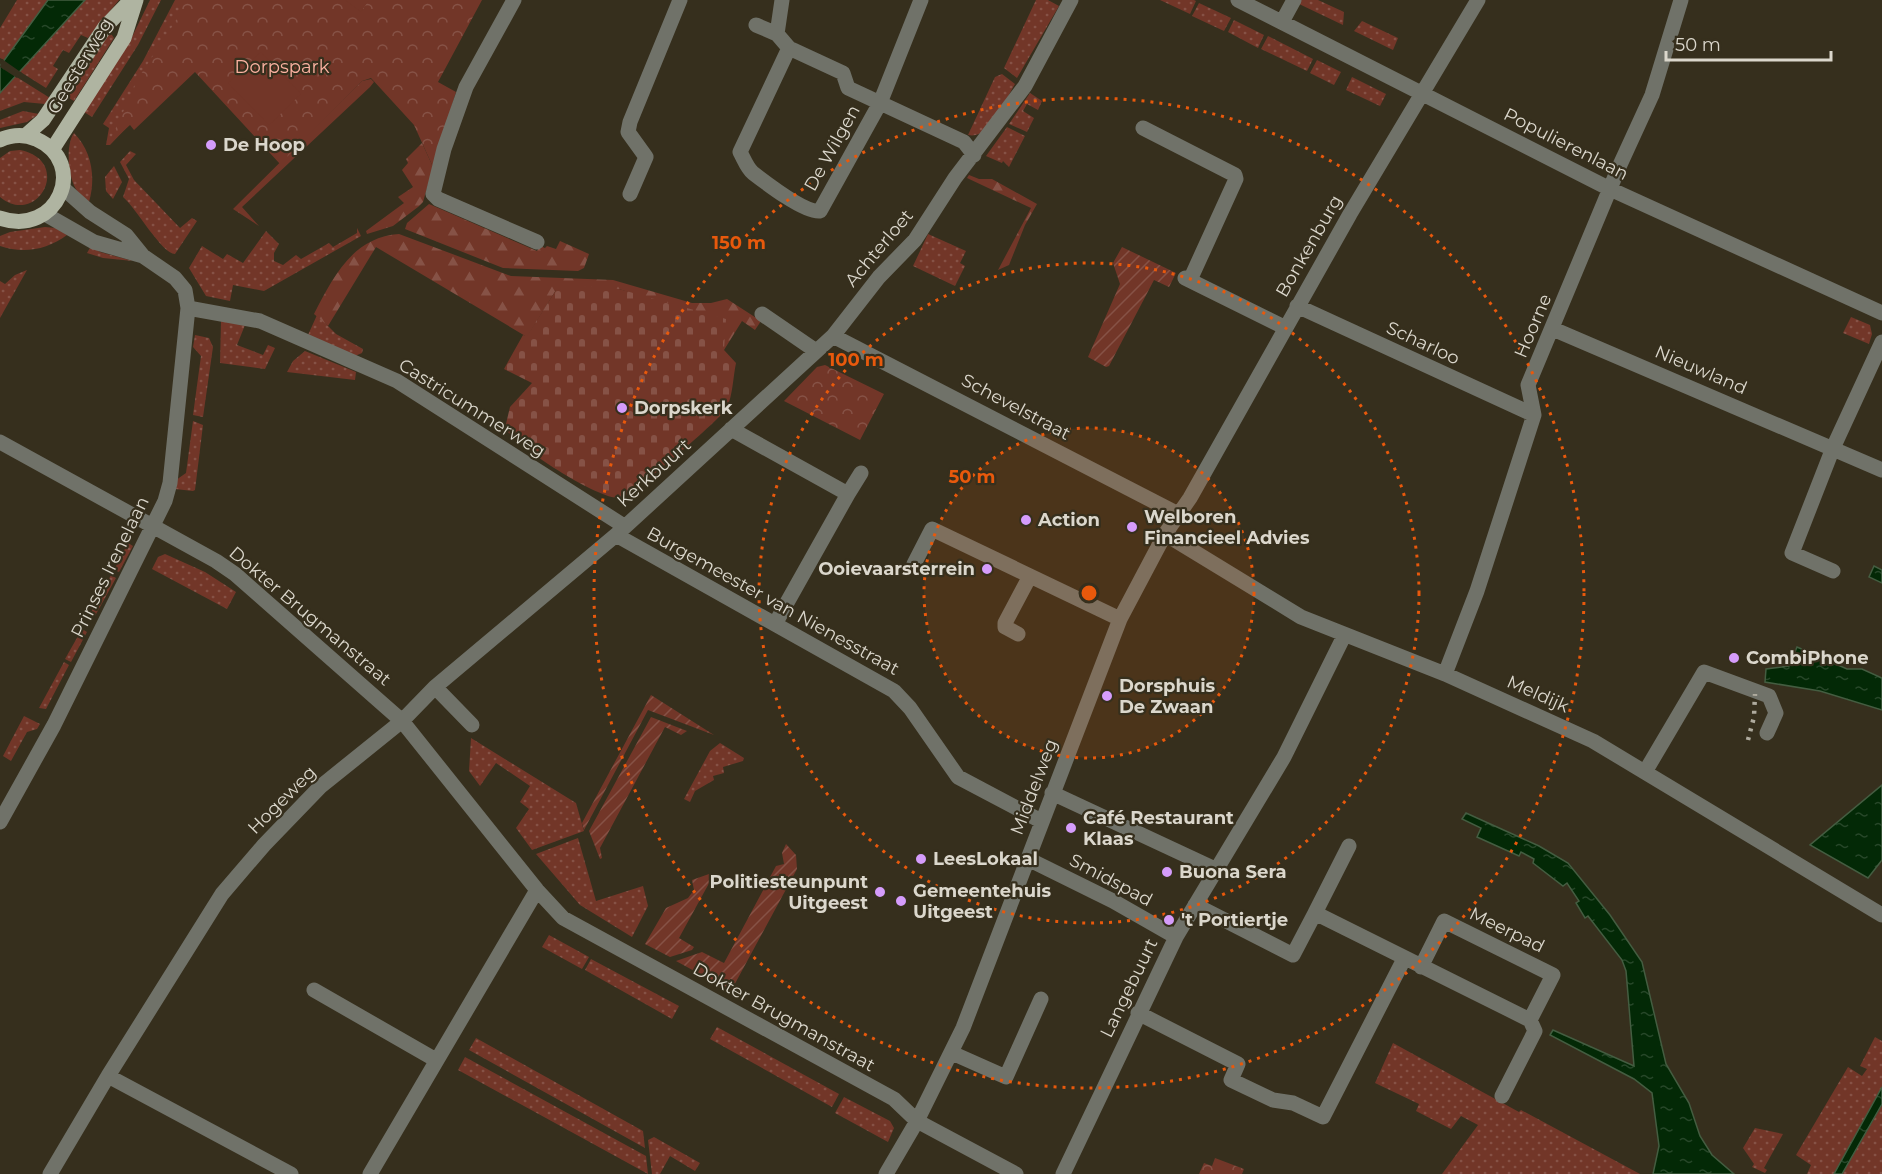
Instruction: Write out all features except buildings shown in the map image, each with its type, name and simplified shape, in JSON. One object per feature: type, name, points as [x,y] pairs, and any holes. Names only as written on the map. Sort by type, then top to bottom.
[{"type":"main road","name":"Geesterweg","points":[[25,136],[43,120],[105,27],[131,0]]},
{"type":"main road","name":"Geesterweg","points":[[52,150],[124,38],[136,0]]},
{"type":"main road","points":[[0,140],[12,136],[25,136],[43,142],[52,150],[63,171],[63,188],[54,206],[45,214],[22,222],[2,220]]},
{"type":"street","points":[[514,0],[466,87],[444,149],[434,194],[438,199],[537,242]]},
{"type":"street","points":[[630,194],[646,157],[628,132],[630,122],[680,0]]},
{"type":"street","points":[[777,34],[782,0]]},
{"type":"street","name":"De Wilgen","points":[[789,48],[740,152],[751,171],[773,185],[783,196],[814,212],[820,211],[880,103],[921,0]]},
{"type":"street","name":"Achterloet","points":[[833,336],[879,276],[915,240],[955,178],[1024,86],[1071,0]]},
{"type":"street","name":"Populierenlaan","points":[[1238,0],[1610,189],[1882,314]]},
{"type":"street","points":[[1282,22],[1294,0]]},
{"type":"street","name":"Bonkenburg","points":[[1180,515],[1297,306],[1478,0]]},
{"type":"street","name":"Hoorne","points":[[1445,674],[1477,591],[1533,415],[1528,385],[1619,167],[1652,95],[1681,0]]},
{"type":"street","name":"De Wilgen","points":[[756,25],[777,34],[789,48],[843,73],[848,88],[880,103]]},
{"type":"street","points":[[880,103],[964,142],[974,155]]},
{"type":"street","points":[[1143,128],[1235,175],[1236,180],[1188,279],[1286,328]]},
{"type":"street","points":[[63,188],[90,212],[126,235],[142,256]]},
{"type":"street","points":[[45,214],[94,242],[142,256],[175,278],[185,290],[188,308]]},
{"type":"street","name":"Scharloo","points":[[1297,306],[1533,415]]},
{"type":"street","name":"Prinses Irenelaan","points":[[0,822],[54,725],[152,527],[170,483],[188,308]]},
{"type":"street","name":"Castricummerweg","points":[[188,308],[260,321],[397,381],[620,531]]},
{"type":"street","points":[[762,314],[816,351]]},
{"type":"street","name":"Nieuwland","points":[[1553,329],[1882,470]]},
{"type":"street","name":"Kerkbuurt","points":[[620,531],[833,336]]},
{"type":"street","name":"Schevelstraat","points":[[833,336],[1180,515]]},
{"type":"street","points":[[1833,570],[1792,553],[1833,448],[1882,342]]},
{"type":"street","points":[[731,429],[848,494]]},
{"type":"street","name":"Dokter Brugmanstraat","points":[[0,442],[216,561],[235,574],[402,721],[537,890],[563,918],[894,1099],[917,1121],[1016,1174]]},
{"type":"street","points":[[775,624],[861,473]]},
{"type":"street","name":"Middelweg","points":[[886,1174],[917,1121],[952,1053],[1005,923],[1041,821],[1120,619],[1165,534],[1180,515]]},
{"type":"street","points":[[914,564],[932,529],[1120,619]]},
{"type":"street","name":"Burgemeester van Nienesstraat","points":[[620,531],[775,624],[894,691],[910,708],[958,777],[1041,821]]},
{"type":"street","name":"Hogeweg","points":[[50,1174],[108,1076],[231,884],[320,787],[402,721],[435,687],[620,531]]},
{"type":"street","name":"Meldijk","points":[[1165,534],[1301,617],[1344,636],[1445,674],[1593,741],[1882,915]]},
{"type":"street","points":[[1018,634],[1005,627],[1005,623],[1030,576]]},
{"type":"street","name":"Langebuurt","points":[[1063,1174],[1176,937],[1284,757],[1344,636]]},
{"type":"street","points":[[1645,772],[1704,672],[1769,696],[1776,713],[1767,733]]},
{"type":"street","points":[[435,687],[472,725]]},
{"type":"street","points":[[1052,793],[1215,869]]},
{"type":"street","points":[[1195,905],[1293,955],[1349,846]]},
{"type":"street","name":"Smidspad","points":[[1028,859],[1113,901],[1176,937]]},
{"type":"street","points":[[370,1174],[537,890]]},
{"type":"street","points":[[1315,913],[1530,1020]]},
{"type":"street","name":"Meerpad","points":[[1420,967],[1444,921],[1553,975],[1530,1020],[1535,1031],[1502,1096]]},
{"type":"street","points":[[1138,1013],[1238,1064],[1231,1080],[1273,1100],[1293,1103],[1323,1117],[1404,959]]},
{"type":"street","points":[[314,990],[436,1060]]},
{"type":"street","points":[[952,1053],[1006,1077],[1041,999]]},
{"type":"street","points":[[108,1076],[291,1174]]},
{"type":"green space","points":[[17,0],[48,0],[4,60],[0,58],[0,28]]},
{"type":"green space","points":[[85,0],[119,0],[88,38],[81,35],[69,53],[63,50],[53,66],[58,69],[46,88],[19,71]]},
{"type":"green space","points":[[150,0],[161,0],[138,45],[92,117],[84,112],[130,41]]},
{"type":"green space","points":[[175,0],[213,0],[133,121],[110,145],[106,145],[109,128],[103,124],[143,61]]},
{"type":"green space","name":"Dorpspark","points":[[180,0],[482,0],[438,82],[456,92],[433,167],[414,125],[371,78],[362,81],[280,164],[195,72],[134,130],[130,125],[108,145],[139,77],[181,13],[178,3]]},
{"type":"green space","points":[[345,0],[369,0],[361,12]]},
{"type":"green space","points":[[1036,0],[1048,0],[1059,6],[1017,78],[1004,68]]},
{"type":"green space","points":[[1160,0],[1194,0],[1196,1],[1190,14]]},
{"type":"green space","points":[[1301,0],[1318,0],[1344,12],[1343,25],[1297,3]]},
{"type":"green space","points":[[1199,3],[1231,18],[1224,31],[1192,16]]},
{"type":"green space","points":[[1234,20],[1264,35],[1258,48],[1228,32]]},
{"type":"green space","points":[[1362,21],[1398,38],[1393,50],[1354,31]]},
{"type":"green space","points":[[110,32],[114,38],[74,101],[67,97]]},
{"type":"green space","points":[[1268,36],[1313,59],[1307,71],[1261,49]]},
{"type":"green space","points":[[261,52],[301,94],[269,125],[228,83]]},
{"type":"green space","points":[[1317,60],[1341,72],[1334,85],[1310,73]]},
{"type":"green space","points":[[1002,74],[1015,84],[1002,108],[984,131],[976,135],[968,135],[995,77]]},
{"type":"green space","points":[[15,76],[50,98],[45,104],[24,102],[0,111],[0,93]]},
{"type":"green space","points":[[1352,77],[1386,94],[1380,106],[1346,90]]},
{"type":"green space","points":[[371,79],[374,82],[370,87],[242,207],[259,226],[233,209],[362,81]]},
{"type":"green space","points":[[1030,93],[1042,101],[1038,110],[1027,104],[1023,111],[1034,118],[1027,132],[1009,124]]},
{"type":"green space","points":[[23,111],[39,114],[27,122],[0,128],[0,120]]},
{"type":"green space","points":[[1007,127],[1025,136],[1009,167],[1003,161],[1002,163],[986,156]]},
{"type":"green space","points":[[74,133],[85,148],[91,165],[92,184],[89,202],[75,187],[70,171],[69,146]]},
{"type":"green space","points":[[422,143],[433,167],[423,202],[393,226],[367,234],[366,231],[404,203],[398,197],[413,187],[402,170],[408,163],[406,159]]},
{"type":"green space","points":[[20,150],[36,156],[45,166],[47,178],[44,189],[37,199],[26,204],[14,204],[0,197],[0,158],[10,151]]},
{"type":"green space","points":[[130,151],[136,154],[126,165],[134,180],[180,228],[192,218],[197,221],[175,254],[163,247],[123,197],[129,179],[120,162]]},
{"type":"green space","points":[[114,166],[122,182],[113,199],[106,191],[105,177]]},
{"type":"green space","points":[[969,175],[979,179],[992,179],[1037,204],[1025,225],[1009,265],[998,270],[1031,208],[967,178]]},
{"type":"green space","points":[[429,204],[537,251],[540,246],[556,249],[560,241],[589,254],[584,268],[578,271],[503,268],[405,229],[407,223]]},
{"type":"green space","points":[[45,227],[56,228],[67,235],[51,244],[35,249],[17,250],[0,246],[0,236],[10,232]]},
{"type":"green space","points":[[357,228],[361,236],[264,291],[233,285],[230,301],[206,296],[189,268],[202,246],[223,259],[227,254],[243,263],[266,231],[279,244],[274,253],[274,261],[283,265],[296,255],[301,259],[329,243],[333,247],[357,233]]},
{"type":"green space","points":[[399,234],[511,276],[613,280],[692,303],[711,303],[727,299],[761,321],[755,330],[742,321],[724,350],[658,302],[619,289],[556,290],[527,337],[376,247],[328,326],[314,314],[346,261],[369,243]]},
{"type":"green space","points":[[928,234],[966,251],[960,263],[965,266],[955,286],[913,266]]},
{"type":"green space","points":[[91,246],[100,252],[133,261],[103,258],[87,253]]},
{"type":"green space","points":[[1122,247],[1176,273],[1169,287],[1154,280],[1109,366],[1106,367],[1088,357],[1120,284],[1113,263]]},
{"type":"green space","points":[[27,270],[0,318],[0,281],[5,284],[15,275]]},
{"type":"green space","points":[[580,286],[619,289],[726,319],[724,350],[736,363],[729,403],[722,414],[657,472],[620,498],[594,490],[558,470],[512,437],[505,428],[510,407],[532,383],[504,369],[523,335],[527,336],[556,290]]},
{"type":"green space","points":[[317,315],[336,334],[363,349],[362,353],[355,356],[308,335]]},
{"type":"green space","points":[[1851,317],[1870,325],[1872,334],[1869,344],[1843,333]]},
{"type":"green space","points":[[221,321],[245,325],[237,345],[263,355],[268,345],[275,348],[265,369],[220,363]]},
{"type":"green space","points":[[195,335],[209,338],[213,347],[203,417],[193,415],[201,356],[193,347]]},
{"type":"green space","points":[[305,351],[356,372],[355,380],[287,372],[293,361]]},
{"type":"green space","points":[[825,365],[884,394],[860,440],[784,401],[817,367]]},
{"type":"green space","points":[[193,421],[203,425],[195,490],[175,489],[176,480],[186,473]]},
{"type":"green space","points":[[128,543],[133,546],[119,572],[114,570]]},
{"type":"green space","points":[[165,554],[205,572],[236,592],[227,609],[152,569],[158,557]]},
{"type":"green space","points":[[111,575],[116,578],[95,616],[90,614]]},
{"type":"green space","points":[[82,629],[87,632],[71,662],[65,659]]},
{"type":"green space","points":[[64,662],[69,665],[46,709],[39,708]]},
{"type":"green space","points":[[651,695],[714,735],[648,710],[584,830],[582,823]]},
{"type":"green space","points":[[24,716],[40,724],[37,729],[27,732],[11,761],[3,756]]},
{"type":"green space","points":[[651,717],[687,731],[681,735],[665,727],[600,848],[602,858],[600,859],[589,831]]},
{"type":"green space","points":[[471,738],[576,803],[584,831],[532,850],[516,828],[529,809],[520,802],[530,786],[496,763],[480,786],[469,771]]},
{"type":"green space","points":[[720,743],[744,758],[743,761],[723,767],[724,773],[713,776],[714,780],[695,791],[690,802],[684,799],[710,751]]},
{"type":"green space","points":[[578,838],[596,901],[643,886],[648,906],[632,937],[580,905],[536,854]]},
{"type":"green space","points":[[786,844],[796,855],[797,869],[731,991],[676,961],[702,952],[724,963],[776,866],[784,864],[782,853]]},
{"type":"green space","points":[[709,874],[713,876],[679,938],[694,947],[692,950],[670,957],[645,944],[666,908],[688,898],[694,890],[692,880]]},
{"type":"green space","points":[[549,935],[589,957],[582,969],[542,947]]},
{"type":"green space","points":[[591,959],[679,1006],[672,1019],[585,970]]},
{"type":"green space","points":[[717,1027],[839,1094],[832,1107],[710,1039]]},
{"type":"green space","points":[[1875,1037],[1882,1041],[1882,1087],[1834,1174],[1807,1174],[1811,1165],[1796,1155],[1848,1067],[1862,1076],[1867,1069],[1860,1066]]},
{"type":"green space","points":[[476,1038],[643,1131],[645,1148],[469,1050]]},
{"type":"green space","points":[[1393,1043],[1519,1112],[1521,1110],[1640,1174],[1442,1174],[1478,1125],[1461,1116],[1451,1129],[1416,1111],[1419,1104],[1375,1083]]},
{"type":"green space","points":[[465,1057],[646,1156],[648,1174],[458,1070]]},
{"type":"green space","points":[[844,1097],[890,1121],[894,1128],[888,1142],[835,1113]]},
{"type":"green space","points":[[1882,1105],[1882,1174],[1842,1174]]},
{"type":"green space","points":[[1755,1128],[1783,1134],[1764,1168],[1767,1170],[1765,1173],[1752,1167],[1754,1164],[1743,1148]]},
{"type":"green space","points":[[654,1137],[700,1163],[695,1171],[670,1156],[660,1174],[652,1174],[648,1140]]},
{"type":"green space","points":[[1215,1158],[1244,1169],[1242,1174],[1199,1174],[1204,1163],[1212,1166]]},
{"type":"water","points":[[48,0],[85,0],[0,93],[0,66]]},
{"type":"water","points":[[1874,566],[1882,570],[1882,583],[1869,577]]},
{"type":"water","points":[[1797,647],[1847,669],[1862,669],[1882,678],[1882,710],[1820,691],[1765,682],[1766,669],[1789,666]]},
{"type":"water","points":[[1882,785],[1882,860],[1868,878],[1810,845]]},
{"type":"water","points":[[1466,813],[1539,846],[1568,863],[1610,915],[1642,962],[1666,1064],[1689,1103],[1700,1136],[1712,1155],[1734,1174],[1653,1174],[1659,1146],[1652,1093],[1634,1079],[1550,1035],[1553,1030],[1634,1066],[1626,971],[1622,960],[1588,916],[1585,918],[1576,903],[1579,901],[1567,883],[1563,886],[1533,863],[1534,859],[1521,852],[1519,856],[1477,837],[1481,828],[1462,819]]},
{"type":"water","points":[[1882,1087],[1882,1104],[1842,1174],[1834,1174]]},
{"type":"pier","points":[[2,59],[22,73],[17,78],[0,67]]},
{"type":"railway","points":[[1748,740],[1754,717],[1755,694]]},
{"type":"place","name":"De Hoop","points":[[211,145]]},
{"type":"place","name":"Dorpskerk","points":[[622,408]]},
{"type":"place","name":"Action","points":[[1026,520]]},
{"type":"place","name":"Welboren Financieel Advies","points":[[1132,527]]},
{"type":"place","name":"Ooievaarsterrein","points":[[987,569]]},
{"type":"place","name":"CombiPhone","points":[[1734,658]]},
{"type":"place","name":"Dorsphuis De Zwaan","points":[[1107,696]]},
{"type":"place","name":"Café Restaurant Klaas","points":[[1071,828]]},
{"type":"place","name":"LeesLokaal","points":[[921,859]]},
{"type":"place","name":"Buona Sera","points":[[1167,872]]},
{"type":"place","name":"Politiesteunpunt Uitgeest","points":[[880,892]]},
{"type":"place","name":"Gemeentehuis Uitgeest","points":[[901,901]]},
{"type":"place","name":"'t Portiertje","points":[[1169,920]]}]
